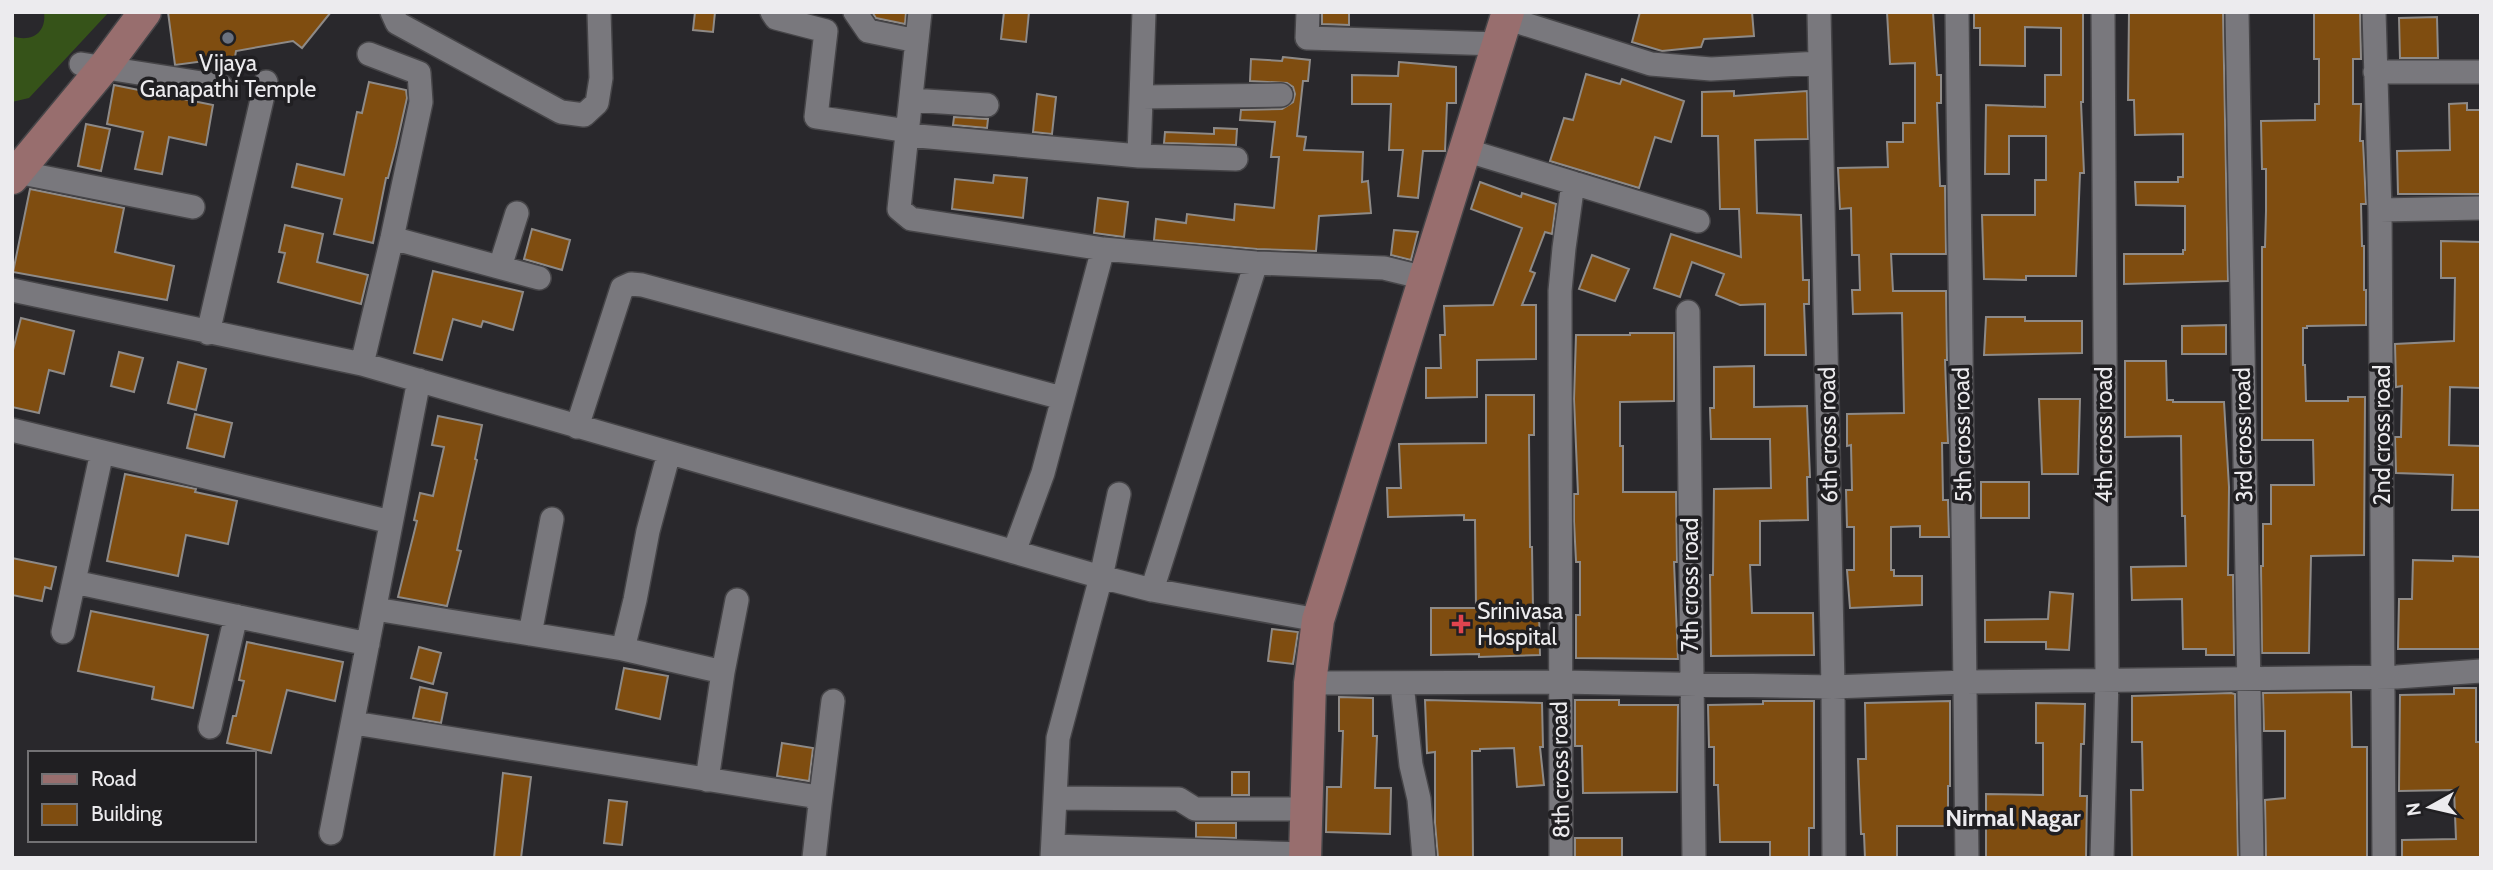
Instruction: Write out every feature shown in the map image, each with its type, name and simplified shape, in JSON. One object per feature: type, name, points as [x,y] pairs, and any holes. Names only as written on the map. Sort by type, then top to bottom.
[{"type":"street","points":[[93,65],[121,12]]},
{"type":"street","points":[[145,12],[93,65],[14,168],[193,208]]},
{"type":"street","points":[[392,12],[397,23],[561,113],[584,115],[597,103],[601,78],[600,12]]},
{"type":"street","points":[[772,12],[776,18],[826,31],[816,117],[908,133],[1139,156],[1236,159]]},
{"type":"street","points":[[855,12],[868,31],[917,41]]},
{"type":"street","points":[[920,12],[899,209],[911,219],[1103,249],[1256,263],[1384,268],[1424,278]]},
{"type":"street","points":[[1139,156],[1144,12]]},
{"type":"street","points":[[1308,12],[1307,38],[1504,25],[1651,64],[1711,69],[1820,62]]},
{"type":"street","name":"6th cross road","points":[[1819,12],[1834,858]]},
{"type":"street","name":"5th cross road","points":[[1957,12],[1967,858]]},
{"type":"street","name":"4th cross road","points":[[2102,858],[2107,681],[2103,12]]},
{"type":"street","name":"3rd cross road","points":[[2236,12],[2252,858]]},
{"type":"street","name":"2nd cross road","points":[[2374,12],[2380,210],[2384,858]]},
{"type":"street","points":[[1119,494],[1101,577],[1058,738],[1052,852],[1305,856],[1310,683],[1318,620],[1504,25]]},
{"type":"street","points":[[362,364],[393,238],[421,102],[419,73],[369,54]]},
{"type":"street","points":[[93,65],[221,86]]},
{"type":"street","points":[[2375,72],[2481,72]]},
{"type":"street","points":[[208,333],[266,82]]},
{"type":"street","points":[[1142,97],[1281,95]]},
{"type":"street","points":[[911,100],[987,105]]},
{"type":"street","points":[[1465,150],[1698,221]]},
{"type":"street","name":"8th cross road","points":[[1561,858],[1560,291],[1573,183]]},
{"type":"street","points":[[2380,210],[2481,208]]},
{"type":"street","points":[[500,267],[517,213]]},
{"type":"street","points":[[393,238],[540,278]]},
{"type":"street","points":[[1014,552],[1043,473],[1103,249]]},
{"type":"street","points":[[1152,590],[1256,263]]},
{"type":"street","points":[[577,427],[622,288],[631,284],[1062,398]]},
{"type":"street","points":[[12,290],[362,364],[1101,577],[1152,590],[1318,620]]},
{"type":"street","name":"7th cross road","points":[[1688,312],[1694,858]]},
{"type":"street","points":[[331,833],[419,380]]},
{"type":"street","points":[[12,430],[391,522]]},
{"type":"street","points":[[63,632],[102,452]]},
{"type":"street","points":[[623,649],[648,531],[669,453]]},
{"type":"street","points":[[530,634],[552,519]]},
{"type":"street","points":[[74,582],[368,645]]},
{"type":"street","points":[[707,780],[737,600]]},
{"type":"street","points":[[375,608],[623,649],[723,672]]},
{"type":"street","points":[[211,727],[236,617]]},
{"type":"street","points":[[1310,683],[1559,682],[1833,687],[1966,682],[2383,677],[2481,671]]},
{"type":"street","points":[[1402,684],[1411,765],[1419,799],[1424,858]]},
{"type":"street","points":[[814,858],[833,701]]},
{"type":"street","points":[[354,723],[812,796],[820,804]]},
{"type":"street","points":[[1055,799],[1179,799],[1195,809],[1306,809]]},
{"type":"green space","points":[[44,12],[109,12],[29,98],[12,102],[12,36],[31,37],[40,31]]},
{"type":"building","name":"Vijaya Ganapathi Temple","points":[[168,12],[331,12],[302,48],[293,41],[236,51],[235,57],[175,65]]},
{"type":"building","points":[[695,12],[715,12],[713,32],[693,30]]},
{"type":"building","points":[[872,12],[906,12],[905,24],[876,18]]},
{"type":"building","points":[[1004,12],[1029,12],[1026,42],[1001,39]]},
{"type":"building","points":[[1322,12],[1349,12],[1349,25],[1322,24]]},
{"type":"building","points":[[1640,12],[1752,12],[1754,36],[1704,39],[1701,47],[1662,51],[1632,42]]},
{"type":"building","points":[[1887,12],[1933,12],[1937,75],[1941,75],[1941,103],[1937,103],[1940,186],[1945,186],[1946,254],[1891,254],[1893,291],[1946,291],[1948,443],[1942,443],[1943,500],[1948,500],[1949,537],[1920,537],[1920,526],[1891,527],[1891,570],[1894,570],[1894,576],[1922,576],[1922,605],[1850,608],[1847,570],[1854,570],[1854,527],[1847,527],[1846,490],[1852,490],[1851,445],[1847,446],[1847,414],[1904,413],[1902,313],[1853,314],[1852,290],[1860,290],[1859,255],[1852,255],[1851,208],[1840,209],[1838,168],[1888,167],[1887,142],[1903,142],[1903,123],[1915,123],[1915,63],[1890,64]]},
{"type":"building","points":[[1974,12],[2083,12],[2081,102],[2084,173],[2080,173],[2076,276],[2026,276],[2026,280],[1984,279],[1982,215],[2035,215],[2035,180],[2046,180],[2046,136],[2009,136],[2009,174],[1985,174],[1986,105],[2045,107],[2045,75],[2061,75],[2061,28],[2025,27],[2025,66],[1980,65],[1980,28],[1974,28]]},
{"type":"building","points":[[2129,12],[2223,12],[2228,281],[2124,284],[2124,254],[2183,254],[2185,250],[2185,206],[2136,205],[2135,182],[2178,182],[2178,177],[2183,177],[2183,134],[2135,135],[2134,100],[2128,100]]},
{"type":"building","points":[[2314,12],[2360,12],[2361,59],[2353,59],[2353,104],[2361,104],[2360,141],[2363,141],[2366,204],[2361,204],[2366,325],[2303,328],[2303,365],[2306,401],[2348,401],[2348,397],[2365,397],[2364,555],[2311,556],[2309,653],[2262,653],[2263,524],[2271,524],[2271,485],[2314,485],[2313,440],[2262,440],[2262,247],[2265,247],[2266,169],[2262,169],[2261,121],[2315,120],[2315,104],[2319,104],[2319,59],[2314,59]]},
{"type":"building","points":[[2437,17],[2438,58],[2400,58],[2399,18]]},
{"type":"building","points":[[1283,57],[1310,60],[1308,81],[1303,81],[1297,136],[1306,137],[1304,150],[1363,152],[1362,182],[1368,181],[1371,213],[1319,216],[1316,251],[1154,240],[1156,219],[1186,223],[1187,214],[1234,220],[1235,204],[1274,208],[1279,157],[1271,157],[1275,122],[1240,120],[1241,110],[1282,109],[1293,102],[1293,87],[1287,83],[1250,81],[1251,59],[1282,61]]},
{"type":"building","points":[[1399,62],[1456,67],[1456,103],[1447,103],[1445,151],[1423,151],[1418,198],[1398,196],[1403,150],[1389,150],[1391,104],[1352,104],[1352,75],[1398,76]]},
{"type":"building","points":[[1586,74],[1620,84],[1622,79],[1684,101],[1671,142],[1655,137],[1639,188],[1550,161],[1564,118],[1573,120]]},
{"type":"building","points":[[369,82],[406,90],[407,98],[386,178],[373,243],[334,234],[342,199],[292,187],[297,164],[344,175],[357,112],[362,113]]},
{"type":"building","points":[[114,85],[213,105],[206,145],[169,137],[162,174],[135,169],[143,132],[107,124]]},
{"type":"building","points":[[1734,91],[1734,96],[1807,91],[1808,139],[1755,140],[1757,213],[1801,215],[1803,280],[1809,280],[1809,304],[1804,304],[1806,355],[1765,355],[1765,304],[1740,305],[1716,295],[1724,274],[1692,262],[1680,297],[1654,288],[1671,234],[1741,257],[1739,209],[1720,209],[1718,136],[1702,136],[1702,92]]},
{"type":"building","points":[[1037,94],[1056,97],[1052,134],[1033,132]]},
{"type":"building","points":[[2467,103],[2467,110],[2481,110],[2481,194],[2398,194],[2397,151],[2450,150],[2449,104]]},
{"type":"building","points":[[954,117],[988,119],[987,128],[953,125]]},
{"type":"building","points":[[86,124],[110,129],[101,171],[78,166]]},
{"type":"building","points":[[1214,128],[1237,129],[1236,145],[1164,143],[1165,132],[1214,134]]},
{"type":"building","points":[[994,175],[1027,178],[1023,218],[952,209],[955,179],[993,183]]},
{"type":"building","points":[[1480,182],[1521,197],[1522,193],[1556,204],[1552,234],[1545,232],[1530,271],[1535,273],[1522,305],[1536,305],[1536,359],[1477,360],[1477,397],[1426,398],[1426,368],[1441,368],[1440,335],[1445,335],[1444,306],[1493,305],[1522,228],[1471,209]]},
{"type":"building","points":[[30,189],[124,208],[115,252],[174,266],[167,300],[13,272]]},
{"type":"building","points":[[1098,198],[1128,202],[1124,237],[1094,233]]},
{"type":"building","points":[[285,225],[323,234],[317,262],[368,275],[361,304],[278,282],[285,253],[279,252]]},
{"type":"building","points":[[532,229],[570,240],[562,270],[524,259]]},
{"type":"building","points":[[1394,230],[1418,232],[1411,260],[1391,255]]},
{"type":"building","points":[[2441,241],[2481,242],[2481,388],[2450,387],[2449,445],[2481,446],[2481,510],[2452,510],[2453,475],[2396,473],[2395,437],[2401,437],[2402,386],[2396,387],[2395,344],[2454,341],[2455,278],[2441,278]]},
{"type":"building","points":[[1592,255],[1629,269],[1615,301],[1579,289]]},
{"type":"building","points":[[433,271],[523,292],[513,330],[483,321],[481,327],[453,319],[442,360],[414,353]]},
{"type":"building","points":[[1986,317],[2025,317],[2025,321],[2082,321],[2082,353],[1984,355]]},
{"type":"building","points":[[21,318],[74,331],[64,374],[49,370],[39,413],[12,407],[12,354]]},
{"type":"building","points":[[2226,325],[2226,354],[2182,354],[2182,326]]},
{"type":"building","points":[[1674,333],[1674,401],[1620,402],[1620,446],[1623,446],[1623,492],[1676,492],[1677,562],[1674,562],[1678,659],[1576,658],[1576,615],[1580,615],[1580,562],[1576,562],[1574,521],[1574,494],[1578,494],[1574,399],[1576,335]]},
{"type":"building","points":[[119,352],[143,358],[134,392],[111,386]]},
{"type":"building","points":[[2125,361],[2166,361],[2167,400],[2224,402],[2229,487],[2228,575],[2233,575],[2234,655],[2206,655],[2206,649],[2183,649],[2182,599],[2132,600],[2131,567],[2186,566],[2185,516],[2182,516],[2181,436],[2125,437]]},
{"type":"building","points":[[178,362],[206,369],[196,410],[168,403]]},
{"type":"building","points":[[1754,366],[1754,407],[1807,406],[1810,477],[1807,477],[1808,520],[1760,521],[1760,565],[1750,565],[1752,613],[1813,613],[1814,655],[1711,656],[1710,575],[1713,575],[1714,489],[1771,488],[1770,439],[1711,439],[1710,408],[1714,408],[1714,367]]},
{"type":"building","points":[[1486,395],[1534,395],[1534,435],[1529,435],[1530,547],[1533,610],[1539,610],[1540,655],[1431,655],[1431,608],[1476,608],[1475,520],[1464,520],[1464,515],[1388,517],[1387,488],[1401,488],[1399,444],[1486,443]]},
{"type":"building","points":[[2039,399],[2080,399],[2078,474],[2042,474]]},
{"type":"building","points":[[195,414],[232,423],[224,457],[187,448]]},
{"type":"building","points":[[438,416],[482,425],[457,550],[461,551],[447,606],[398,597],[417,521],[414,520],[420,493],[433,496],[444,447],[432,445]]},
{"type":"building","points":[[125,474],[237,501],[228,544],[186,535],[178,576],[107,561]]},
{"type":"building","points":[[1981,482],[2029,482],[2029,518],[1981,518]]},
{"type":"building","points":[[2453,556],[2481,557],[2481,649],[2398,649],[2399,599],[2412,599],[2413,560],[2453,561]]},
{"type":"building","points":[[12,558],[56,567],[51,589],[45,587],[42,601],[12,595]]},
{"type":"building","points":[[2050,592],[2073,594],[2069,650],[2046,649],[2046,642],[1985,642],[1985,620],[2048,619]]},
{"type":"building","points":[[91,611],[208,635],[193,708],[152,699],[154,687],[78,671]]},
{"type":"building","points":[[1272,629],[1298,632],[1293,664],[1268,661]]},
{"type":"building","points":[[247,642],[343,662],[335,701],[287,690],[271,753],[227,743],[244,681],[239,680]]},
{"type":"building","points":[[419,647],[441,653],[433,684],[411,678]]},
{"type":"building","points":[[624,668],[668,676],[660,719],[616,709]]},
{"type":"building","points":[[420,687],[447,693],[441,723],[413,718]]},
{"type":"building","points":[[2454,688],[2476,688],[2476,742],[2481,742],[2481,858],[2402,858],[2402,840],[2456,839],[2454,790],[2399,791],[2400,695],[2454,694]]},
{"type":"building","points":[[2351,692],[2352,747],[2367,747],[2367,858],[2266,858],[2265,800],[2285,798],[2285,731],[2264,731],[2263,693]]},
{"type":"building","points":[[2235,694],[2238,858],[2132,858],[2131,790],[2143,790],[2142,742],[2132,742],[2132,696]]},
{"type":"building","points":[[1339,697],[1373,698],[1373,736],[1377,736],[1375,788],[1391,788],[1390,834],[1326,832],[1327,787],[1341,787],[1343,731],[1339,731]]},
{"type":"building","points":[[1425,700],[1542,703],[1543,747],[1540,747],[1544,785],[1517,787],[1514,748],[1472,751],[1473,858],[1438,858],[1435,752],[1427,753]]},
{"type":"building","points":[[1575,700],[1619,700],[1619,705],[1678,705],[1677,792],[1583,793],[1582,746],[1575,746]]},
{"type":"building","points":[[1763,701],[1814,701],[1814,828],[1809,828],[1809,858],[1770,858],[1770,842],[1720,842],[1718,785],[1714,785],[1714,747],[1709,747],[1708,705],[1763,704]]},
{"type":"building","points":[[1950,701],[1948,826],[1897,826],[1897,858],[1865,858],[1864,834],[1861,834],[1858,759],[1866,759],[1865,703]]},
{"type":"building","points":[[2036,703],[2085,704],[2080,796],[2087,796],[2086,858],[1986,858],[1986,794],[2043,795],[2043,743],[2036,743]]},
{"type":"building","points":[[782,743],[813,748],[809,781],[777,776]]},
{"type":"building","points":[[1232,772],[1249,772],[1249,795],[1232,795]]},
{"type":"building","points":[[503,773],[531,777],[521,858],[494,858]]},
{"type":"building","points":[[609,800],[627,802],[622,845],[604,843]]},
{"type":"building","points":[[1196,823],[1236,823],[1236,838],[1196,837]]},
{"type":"building","points":[[1575,838],[1622,838],[1622,858],[1575,858]]},
{"type":"place","name":"Vijaya Ganapathi Temple","points":[[228,38]]},
{"type":"place","name":"Srinivasa Hospital","points":[[1461,624]]},
{"type":"district","name":"Nirmal Nagar","points":[[2013,817]]}]
